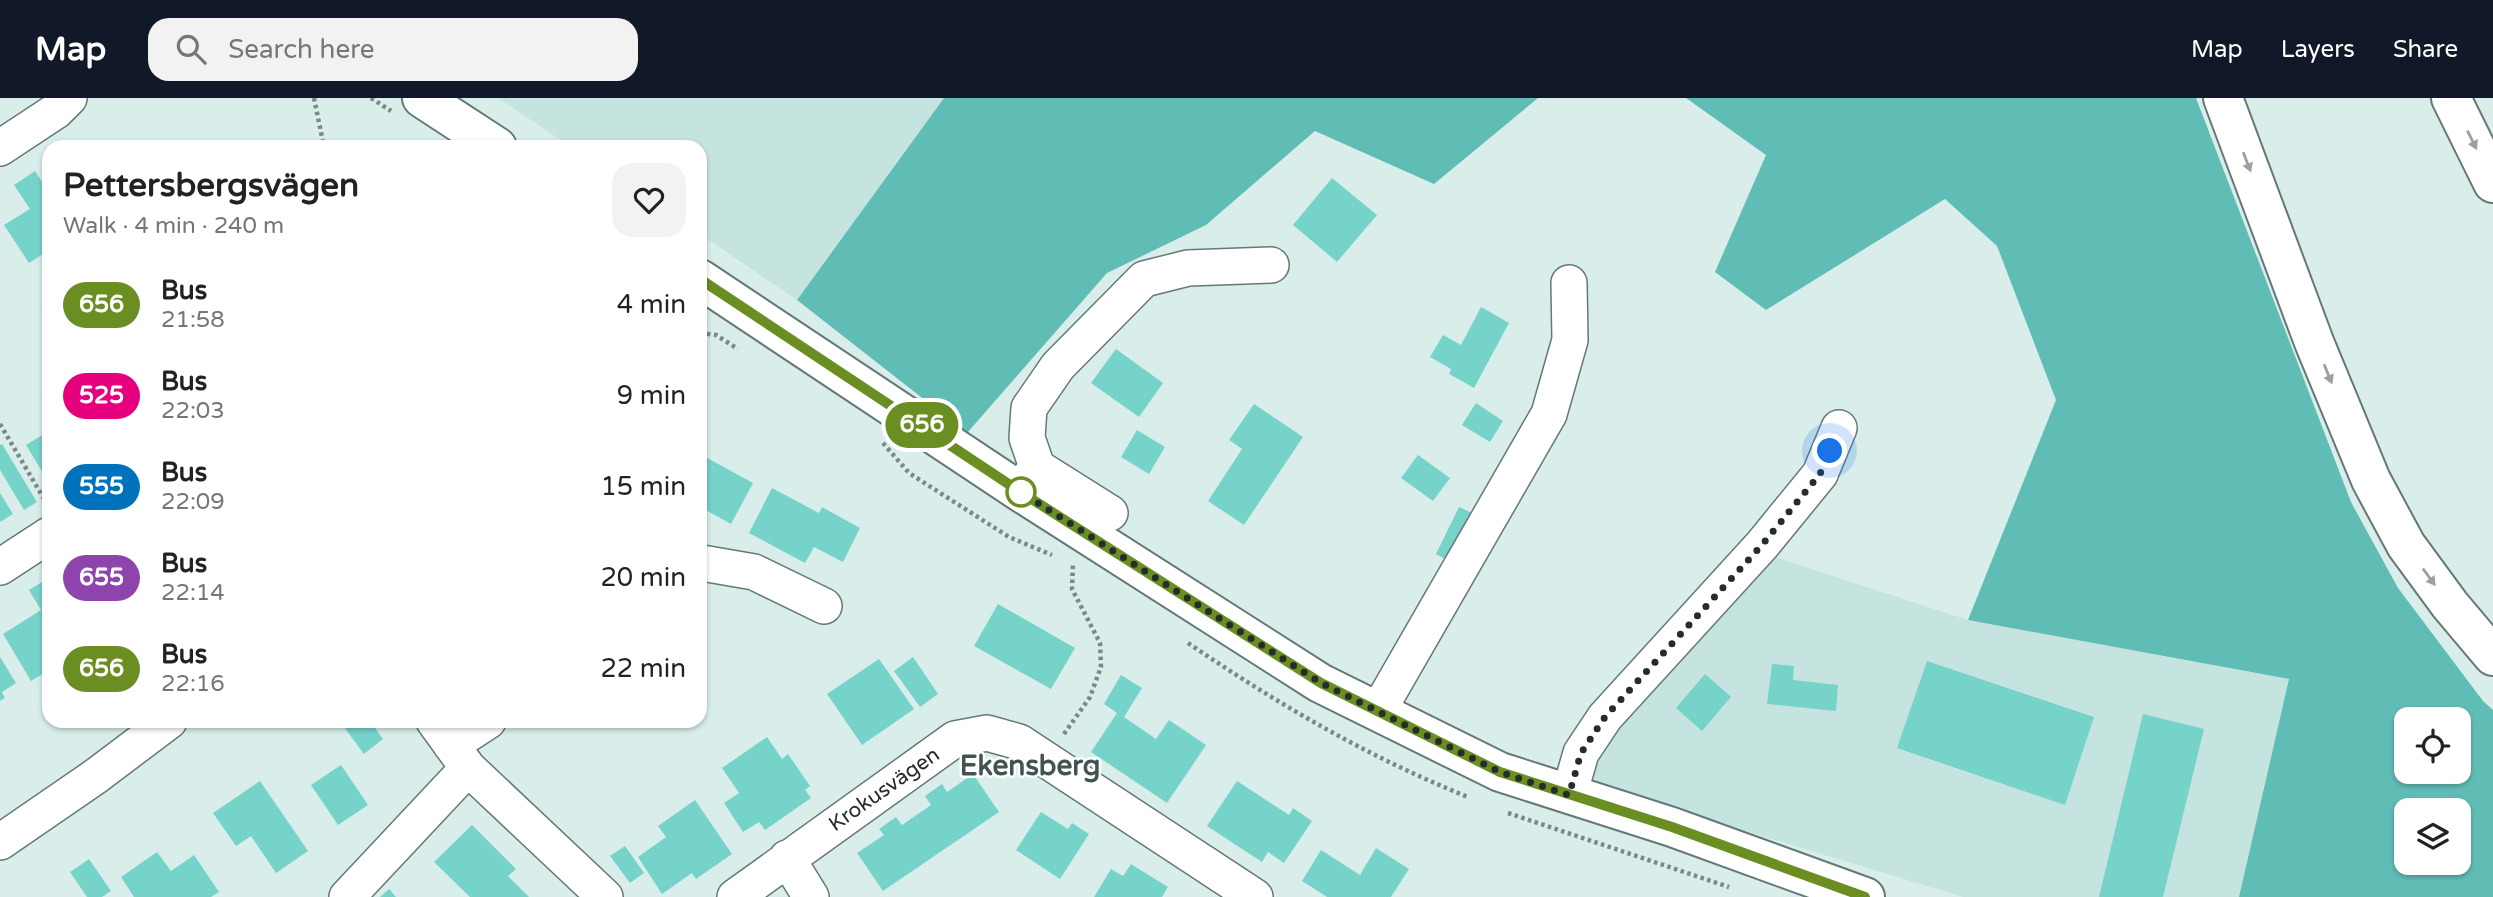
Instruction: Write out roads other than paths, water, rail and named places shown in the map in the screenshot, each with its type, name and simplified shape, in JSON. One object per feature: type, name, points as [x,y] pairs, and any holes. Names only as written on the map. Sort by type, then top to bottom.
[{"type":"main road","points":[[422,98],[486,140]]},
{"type":"main road","points":[[2223,98],[2315,342],[2371,480],[2406,545],[2449,605],[2493,656]]},
{"type":"main road","points":[[2451,98],[2493,183]]},
{"type":"main road","points":[[707,283],[1028,479],[1321,683],[1500,772],[1672,827],[1865,897]]},
{"type":"street","points":[[0,148],[56,111],[69,98]]},
{"type":"street","points":[[1110,513],[1028,479],[1027,438],[1030,408],[1058,366],[1144,279],[1188,268],[1271,265]]},
{"type":"street","points":[[1377,711],[1549,414],[1570,340],[1569,283]]},
{"type":"street","points":[[1569,795],[1581,753],[1605,717],[1762,545],[1820,474],[1839,428]]},
{"type":"street","points":[[0,567],[42,540]]},
{"type":"street","points":[[707,565],[754,572],[824,606]]},
{"type":"street","points":[[0,842],[160,728]]},
{"type":"street","points":[[347,897],[451,745],[477,728]]},
{"type":"street","name":"Krokusvägen","points":[[735,897],[955,739],[986,733],[1019,742],[1255,897]]},
{"type":"street","points":[[451,745],[605,897]]},
{"type":"street","points":[[787,858],[811,897]]},
{"type":"district","name":"Ekensberg","points":[[1030,765]]}]
